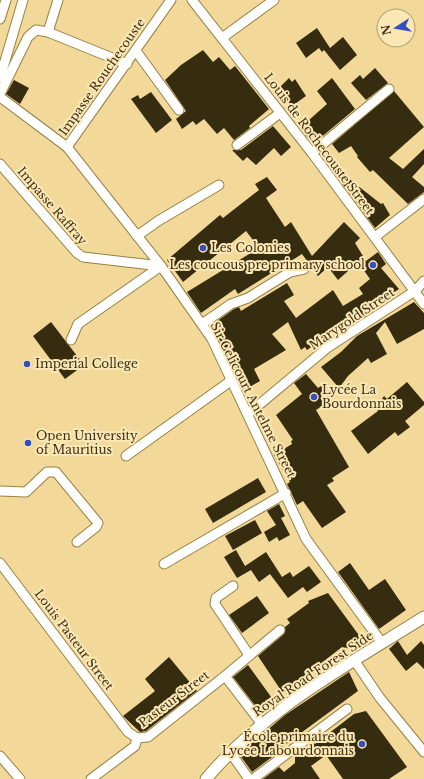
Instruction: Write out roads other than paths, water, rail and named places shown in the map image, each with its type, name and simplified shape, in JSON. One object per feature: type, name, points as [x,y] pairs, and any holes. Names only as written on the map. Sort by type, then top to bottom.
[{"type":"main road","name":"Royal Road Forest Side","points":[[206,779],[230,752],[261,723],[354,660],[424,617]]},
{"type":"street","points":[[0,19],[6,0]]},
{"type":"street","points":[[0,78],[23,0]]},
{"type":"street","points":[[48,32],[58,0]]},
{"type":"street","name":"Impasse Rouchecouste","points":[[67,147],[171,0]]},
{"type":"street","name":"Louis de Rochecouste Street","points":[[192,0],[312,154],[424,304]]},
{"type":"street","points":[[222,38],[274,0]]},
{"type":"street","points":[[0,96],[28,37],[36,30],[48,32],[127,64]]},
{"type":"street","points":[[136,50],[179,110]]},
{"type":"street","points":[[312,154],[389,89]]},
{"type":"street","name":"Sir Celicourt Antelme Street","points":[[0,96],[67,147],[161,266],[202,324],[212,339],[232,380],[286,493],[306,539],[382,643]]},
{"type":"street","points":[[237,145],[280,113]]},
{"type":"street","name":"Impasse Raffray","points":[[0,164],[83,258],[161,266]]},
{"type":"street","points":[[138,236],[158,221],[219,185]]},
{"type":"street","points":[[375,237],[424,199]]},
{"type":"street","points":[[71,340],[78,324],[161,266]]},
{"type":"street","points":[[202,324],[231,304],[248,298],[290,272],[304,269]]},
{"type":"street","name":"Marygold Street","points":[[248,414],[327,348],[415,291],[424,281]]},
{"type":"street","points":[[126,456],[232,380]]},
{"type":"street","points":[[0,491],[26,492],[47,472],[56,472],[98,523],[96,527],[76,542]]},
{"type":"street","points":[[164,564],[286,493]]},
{"type":"street","name":"Louis Pasteur Street","points":[[0,563],[128,732]]},
{"type":"street","points":[[233,586],[216,598],[215,604],[249,655]]},
{"type":"street","points":[[225,676],[280,630]]},
{"type":"street","points":[[354,660],[380,698],[424,752]]},
{"type":"street","name":"Pasteur Street","points":[[128,732],[137,738],[148,737],[225,676],[261,723]]},
{"type":"street","points":[[253,779],[347,709]]},
{"type":"street","points":[[91,779],[135,746],[137,738]]},
{"type":"street","points":[[230,752],[249,779]]},
{"type":"street","points":[[0,756],[20,779]]},
{"type":"place","name":"Les Colonies","points":[[203,248]]},
{"type":"place","name":"Les coucous pre primary school","points":[[373,265]]},
{"type":"place","name":"Imperial College","points":[[27,364]]},
{"type":"place","name":"Lycée La Bourdonnais","points":[[314,397]]},
{"type":"place","name":"Open University of Mauritius","points":[[28,443]]},
{"type":"place","name":"École primaire du Lycée Labourdonnais","points":[[362,744]]}]
